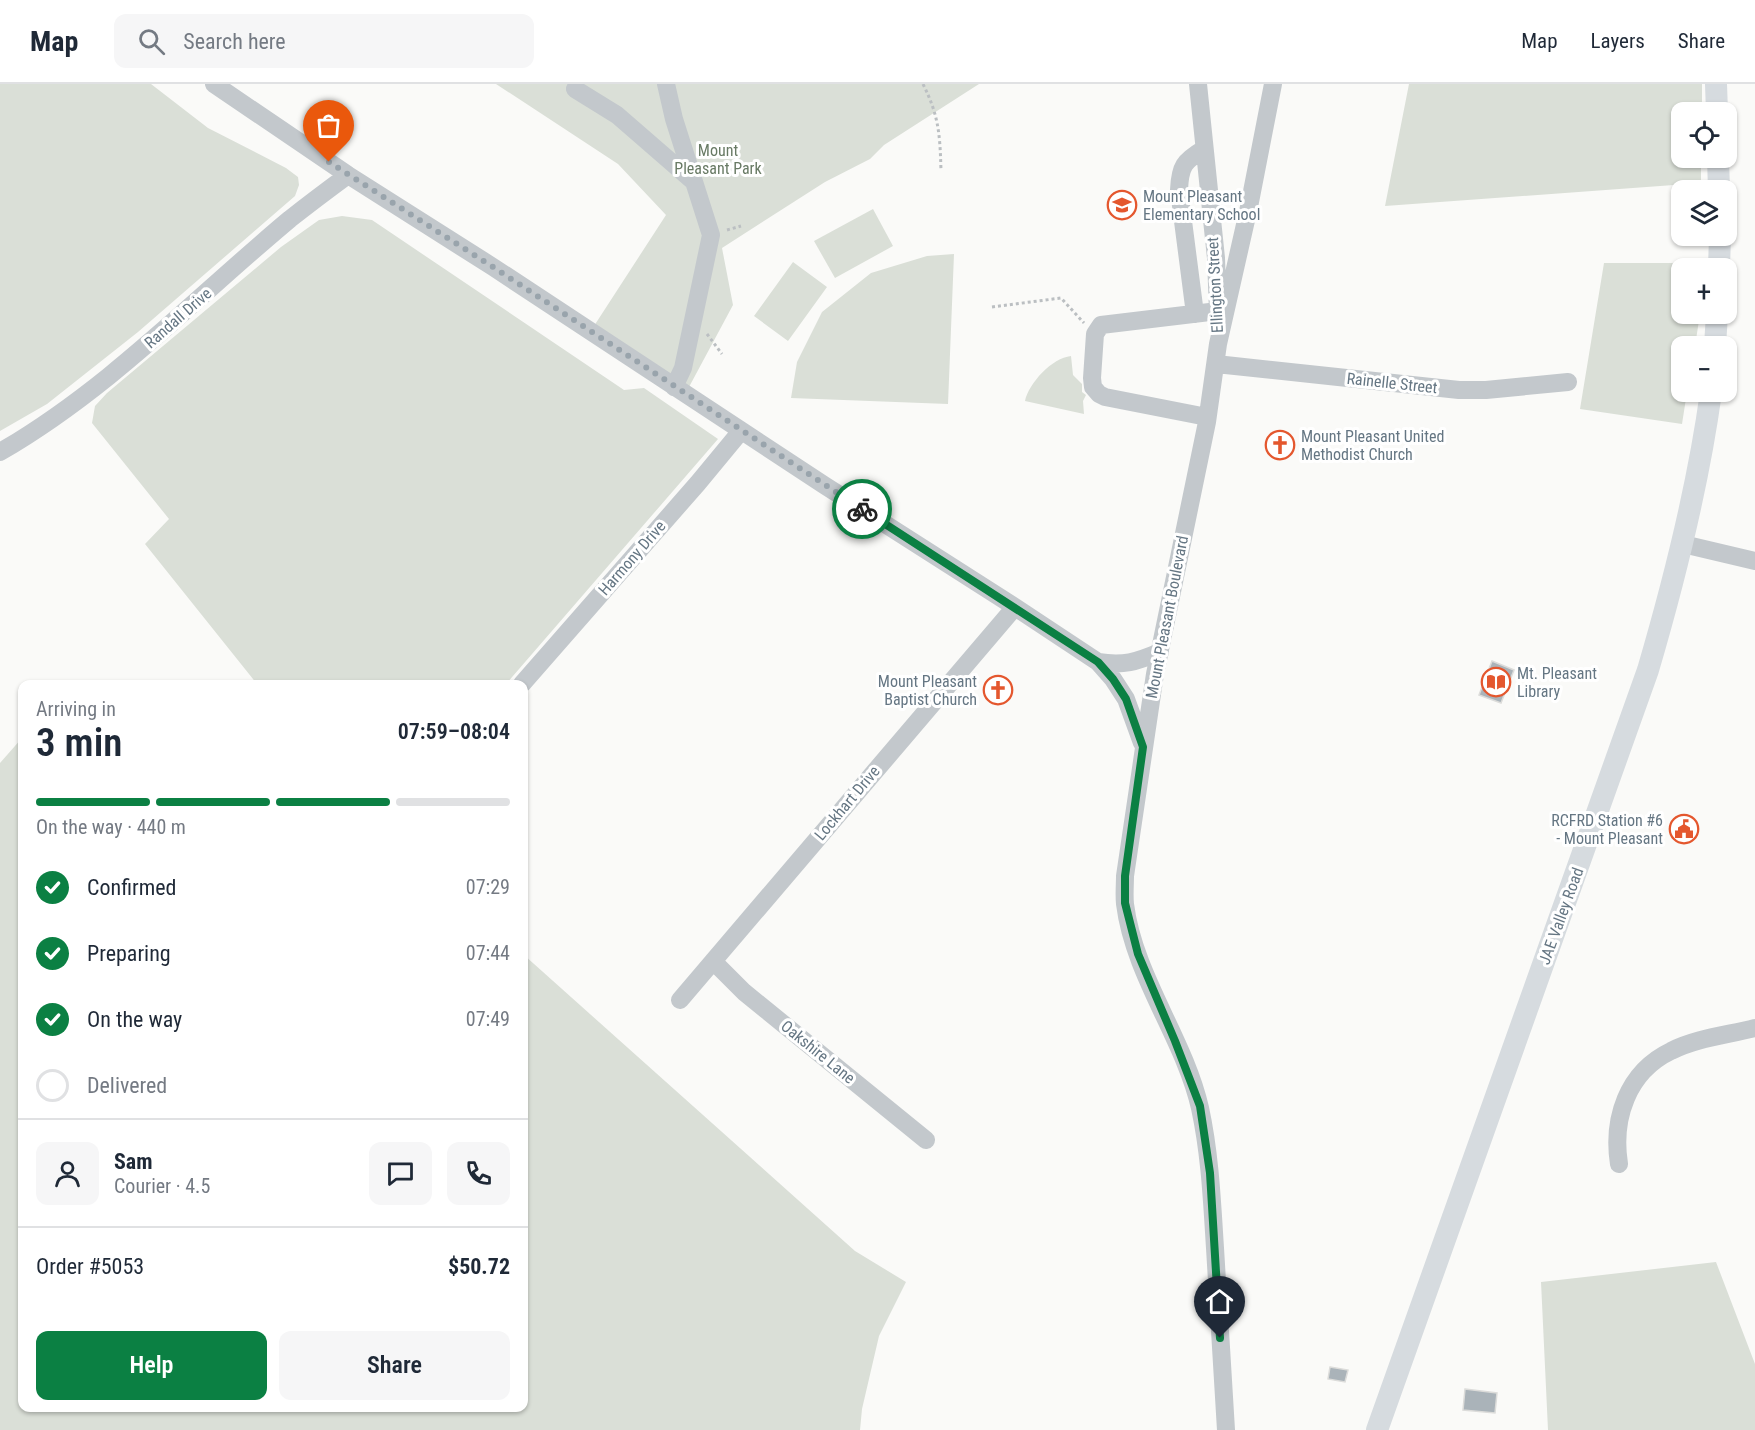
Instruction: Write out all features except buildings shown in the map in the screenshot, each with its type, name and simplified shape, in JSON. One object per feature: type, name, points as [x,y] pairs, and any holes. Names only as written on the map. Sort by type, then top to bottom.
[{"type":"main road","points":[[1716,84],[1717,102]]},
{"type":"main road","name":"JAE Valley Road","points":[[1377,1430],[1644,681],[1683,544],[1697,483],[1710,402]]},
{"type":"street","points":[[214,84],[348,175],[493,267],[1098,662],[1126,699],[1143,747]]},
{"type":"street","points":[[666,84],[693,181],[711,235],[683,368],[674,387]]},
{"type":"street","name":"Ellington Street","points":[[1198,84],[1216,258],[1218,344]]},
{"type":"street","name":"Mount Pleasant Boulevard","points":[[1226,1430],[1206,1138],[1200,1106],[1192,1082],[1138,954],[1125,903],[1125,876],[1143,747],[1160,652],[1207,417],[1218,344],[1249,207],[1273,84]]},
{"type":"street","points":[[575,89],[617,115],[693,181]]},
{"type":"street","points":[[1195,314],[1179,189],[1183,166],[1204,149]]},
{"type":"street","name":"Randall Drive","points":[[0,452],[28,436],[117,371],[290,220],[348,175]]},
{"type":"street","points":[[1207,417],[1099,394],[1093,387],[1092,378],[1095,334],[1101,326],[1218,311]]},
{"type":"street","name":"Rainelle Street","points":[[1216,364],[1459,390],[1486,390],[1568,382]]},
{"type":"street","name":"Harmony Drive","points":[[526,680],[741,431]]},
{"type":"street","points":[[1683,544],[1755,561]]},
{"type":"street","name":"Lockhart Drive","points":[[680,1000],[1015,607]]},
{"type":"street","points":[[1098,662],[1119,665],[1160,652]]},
{"type":"street","name":"Oakshire Lane","points":[[713,961],[744,992],[926,1140]]},
{"type":"street","points":[[1619,1164],[1617,1149],[1620,1114],[1626,1096],[1645,1069],[1659,1057],[1679,1048],[1755,1028]]},
{"type":"path","points":[[923,84],[934,108],[940,140],[941,171]]},
{"type":"path","points":[[992,307],[1060,298],[1095,334]]},
{"type":"path","points":[[707,334],[722,354]]},
{"type":"green space","points":[[0,84],[151,84],[208,128],[286,168],[298,177],[299,185],[295,196],[138,332],[47,404],[0,431]]},
{"type":"green space","name":"Mount Pleasant Park","points":[[496,84],[979,84],[884,145],[870,159],[825,182],[722,248],[733,305],[689,387],[594,326],[666,215],[618,164]]},
{"type":"green space","points":[[1409,84],[1702,84],[1702,102],[1671,102],[1671,168],[1701,168],[1701,180],[1671,180],[1671,185],[1385,206]]},
{"type":"green space","points":[[873,209],[893,246],[835,278],[814,241]]},
{"type":"green space","points":[[342,216],[372,220],[624,390],[644,388],[718,439],[509,680],[254,680],[145,544],[169,519],[92,423],[95,406],[107,393],[281,247],[319,220]]},
{"type":"green space","points":[[954,254],[948,404],[791,398],[797,362],[822,312],[871,273],[927,256]]},
{"type":"green space","points":[[793,262],[827,287],[788,341],[754,316]]},
{"type":"green space","points":[[1604,263],[1671,263],[1671,324],[1698,324],[1697,336],[1671,336],[1671,402],[1685,402],[1682,424],[1580,409]]},
{"type":"green space","points":[[1071,356],[1073,375],[1082,384],[1082,392],[1086,395],[1083,401],[1084,414],[1025,401],[1031,387],[1042,372],[1056,361]]},
{"type":"green space","points":[[18,743],[18,1412],[528,1412],[528,959],[855,1251],[906,1282],[879,1336],[862,1409],[860,1430],[0,1430],[0,763]]},
{"type":"green space","points":[[1716,1262],[1755,1364],[1755,1430],[1548,1430],[1541,1282]]},
{"type":"way so far","points":[[329,162],[862,509]]},
{"type":"place","name":"Mount Pleasant Elementary School","points":[[1122,205]]},
{"type":"place","name":"Mount Pleasant United Methodist Church","points":[[1280,445]]},
{"type":"place","name":"Mt. Pleasant Library","points":[[1496,682]]},
{"type":"place","name":"Mount Pleasant Baptist Church","points":[[998,690]]},
{"type":"place","name":"RCFRD Station #6 - Mount Pleasant","points":[[1684,829]]},
{"type":"route","points":[[862,509],[1098,662],[1126,699],[1143,747],[1125,876],[1125,903],[1138,954],[1200,1106],[1210,1173],[1220,1338]]}]
